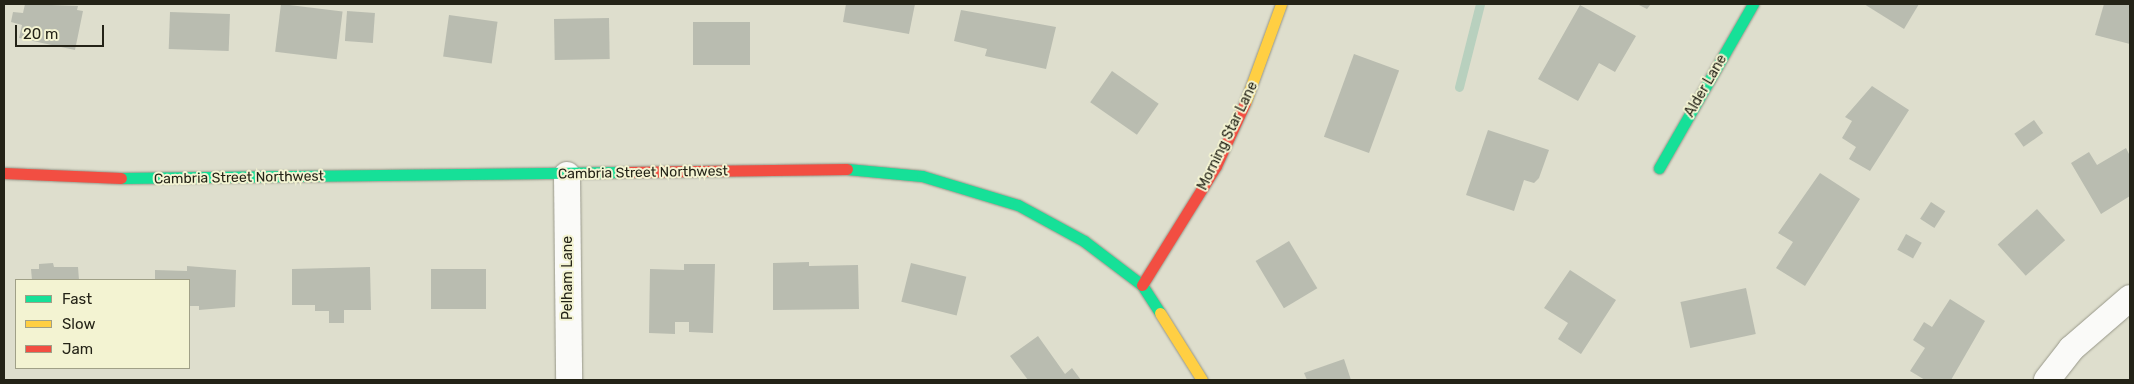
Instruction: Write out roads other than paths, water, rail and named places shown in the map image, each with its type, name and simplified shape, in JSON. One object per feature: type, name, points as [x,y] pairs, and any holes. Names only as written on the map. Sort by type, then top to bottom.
[{"type":"street","name":"Morning Star Lane","points":[[1142,285],[1216,166],[1259,72],[1281,4]]},
{"type":"street","name":"Alder Lane","points":[[1659,168],[1753,4]]},
{"type":"street","name":"Cambria Street Northwest","points":[[4,173],[79,179],[567,175],[871,169],[922,176],[1018,205],[1084,241],[1142,285],[1202,380]]},
{"type":"street","name":"Pelham Lane","points":[[567,175],[569,380]]},
{"type":"street","points":[[2047,380],[2071,349],[2130,298]]},
{"type":"waterway","points":[[1459,87],[1480,4]]}]
